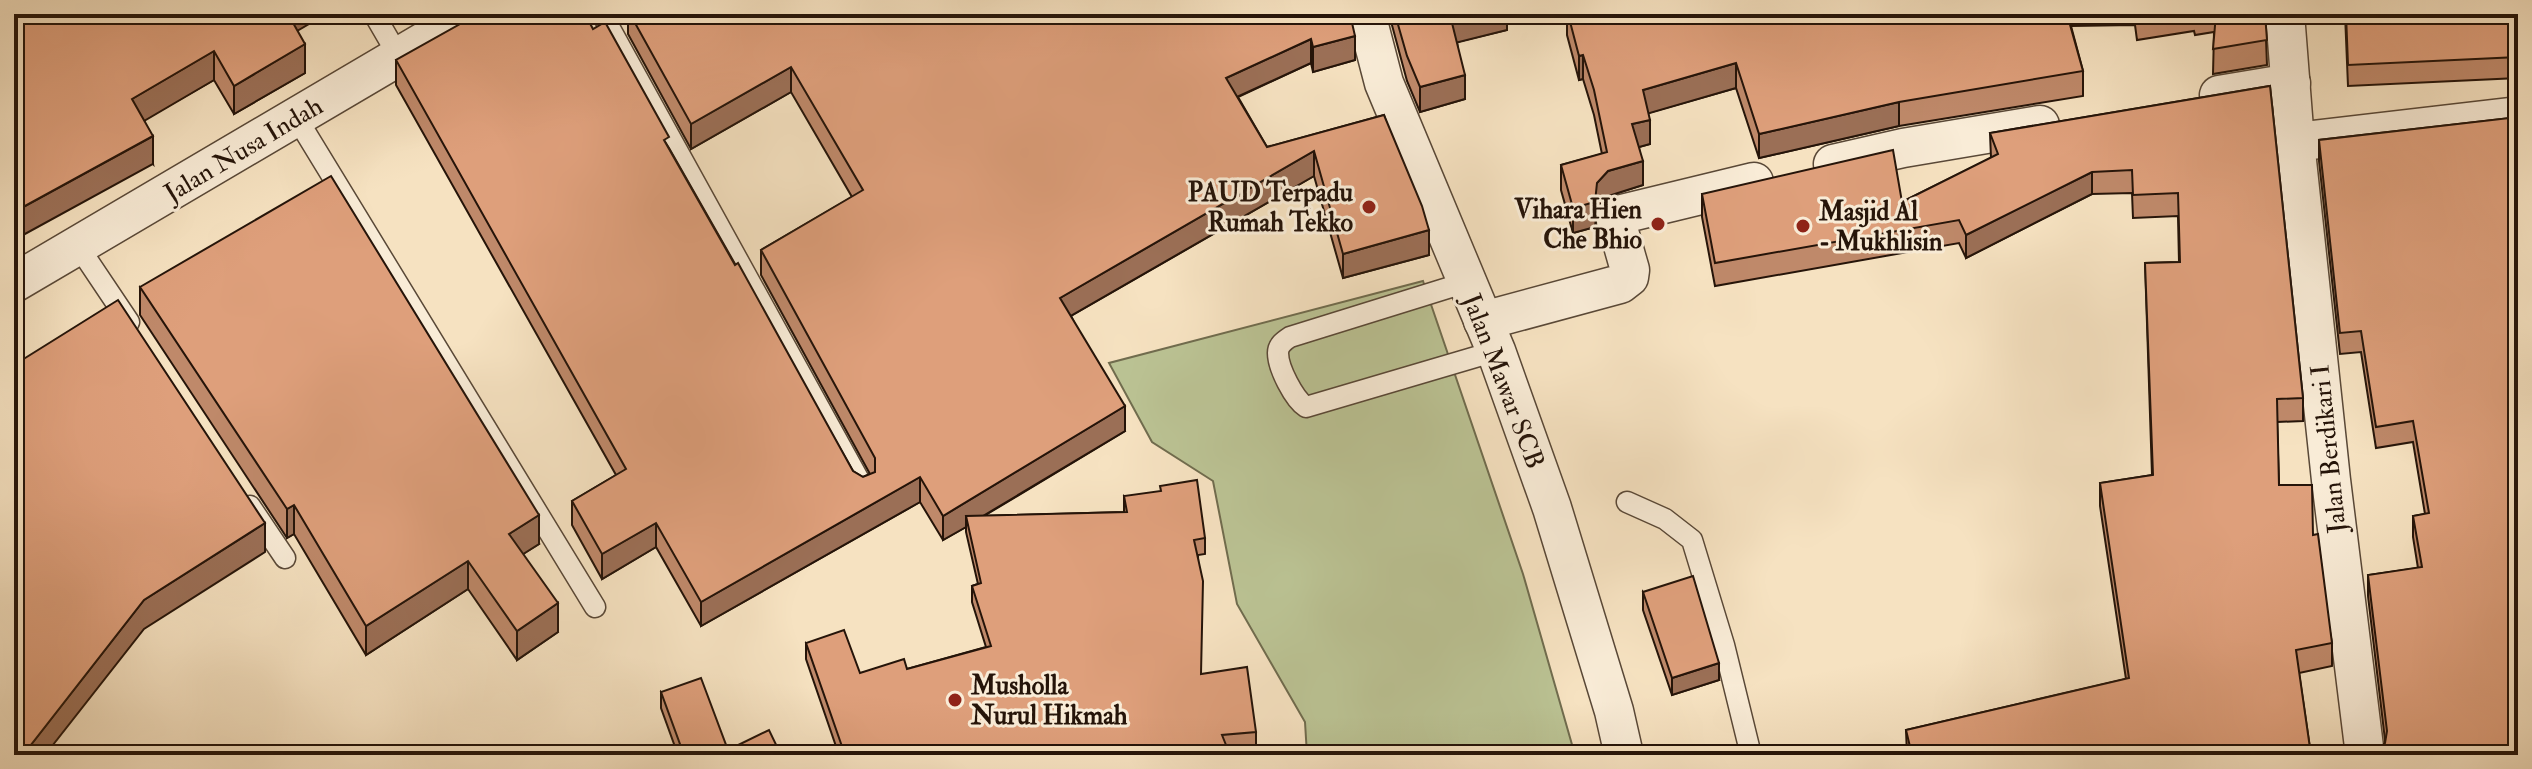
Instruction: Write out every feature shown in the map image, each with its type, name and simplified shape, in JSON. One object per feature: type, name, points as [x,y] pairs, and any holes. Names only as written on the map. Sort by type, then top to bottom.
[{"type":"street","name":"Jalan Nusa Indah","points":[[14,283],[471,14]]},
{"type":"street","name":"Jalan Mawar SCB","points":[[1366,14],[1384,83],[1489,336],[1552,508],[1614,711],[1624,755]]},
{"type":"street","name":"Jalan Berdikari I","points":[[2285,14],[2295,142],[2331,480],[2365,755]]},
{"type":"street","points":[[2182,101],[2291,83]]},
{"type":"street","points":[[2295,142],[2518,116]]},
{"type":"street","points":[[1489,336],[1620,284],[1629,277],[1630,270],[1616,221],[1618,215],[1624,212],[1903,148],[2074,119]]},
{"type":"lane","points":[[374,14],[399,57]]},
{"type":"lane","points":[[602,14],[864,489]]},
{"type":"lane","points":[[296,117],[595,607]]},
{"type":"lane","points":[[78,246],[137,335]]},
{"type":"lane","points":[[1467,282],[1290,337],[1280,345],[1278,355],[1293,394],[1306,407],[1489,336]]},
{"type":"lane","points":[[241,493],[285,558]]},
{"type":"lane","points":[[1627,502],[1665,519],[1692,540],[1724,645],[1751,755]]},
{"type":"green space","points":[[1423,281],[1523,574],[1575,755],[1307,755],[1305,722],[1237,604],[1213,481],[1152,442],[1109,363]]},
{"type":"building","points":[[14,14],[288,14],[305,44],[234,86],[214,51],[132,99],[153,136],[14,212]]},
{"type":"building","points":[[478,14],[585,14],[593,29],[605,22],[669,137],[664,140],[735,265],[738,263],[853,471],[863,477],[875,472],[875,458],[761,250],[863,190],[791,67],[691,124],[630,14],[1350,14],[1355,36],[1313,47],[1311,39],[1226,78],[1267,147],[1384,115],[1429,230],[1343,254],[1314,151],[1060,298],[1125,406],[943,516],[920,477],[701,602],[656,523],[602,554],[572,501],[626,469],[396,60]]},
{"type":"building","points":[[1395,14],[1472,14],[1451,19],[1465,75],[1420,87]]},
{"type":"building","points":[[1568,14],[2067,14],[2083,71],[1899,102],[1759,134],[1736,63],[1643,90],[1650,120],[1632,124],[1643,161],[1608,171],[1597,183],[1595,202],[1573,208],[1561,165],[1607,152],[1594,90],[1583,55],[1579,56]]},
{"type":"building","points":[[2216,14],[2265,14],[2267,40],[2213,49]]},
{"type":"building","points":[[2346,14],[2518,14],[2518,57],[2348,65]]},
{"type":"building","points":[[2270,86],[2303,398],[2277,399],[2279,485],[2312,485],[2313,535],[2318,534],[2332,643],[2296,650],[2311,755],[1912,755],[1906,730],[2129,678],[2100,483],[2153,475],[2145,263],[2180,262],[2178,193],[2133,195],[2132,170],[2092,172],[1966,235],[1959,220],[1715,263],[1702,194],[1893,150],[1902,202],[1998,154],[1990,133]]},
{"type":"building","points":[[2518,117],[2518,755],[2379,755],[2387,731],[2368,575],[2422,567],[2413,516],[2429,513],[2413,421],[2376,427],[2361,331],[2340,333],[2319,140]]},
{"type":"building","points":[[331,176],[539,515],[509,534],[558,603],[517,631],[468,561],[366,626],[294,505],[287,509],[140,287]]},
{"type":"building","points":[[118,300],[265,523],[144,600],[23,755],[14,755],[14,365]]},
{"type":"building","points":[[1197,480],[1205,538],[1194,540],[1203,581],[1201,674],[1247,667],[1256,732],[1222,735],[1230,755],[1110,755],[1109,752],[1103,755],[845,755],[806,643],[844,630],[860,673],[904,659],[907,669],[991,646],[972,586],[981,583],[966,516],[1127,512],[1124,496],[1161,491],[1160,486]]},
{"type":"building","points":[[1693,576],[1719,663],[1672,678],[1643,592]]},
{"type":"building","points":[[701,678],[728,750],[769,730],[781,755],[684,755],[661,692]]},
{"type":"place","name":"PAUD Terpadu Rumah Tekko","points":[[1369,207]]},
{"type":"place","name":"Vihara Hien Che Bhio","points":[[1658,224]]},
{"type":"place","name":"Masjid Al - Mukhlisin","points":[[1803,226]]},
{"type":"place","name":"Musholla Nurul Hikmah","points":[[955,700]]}]
